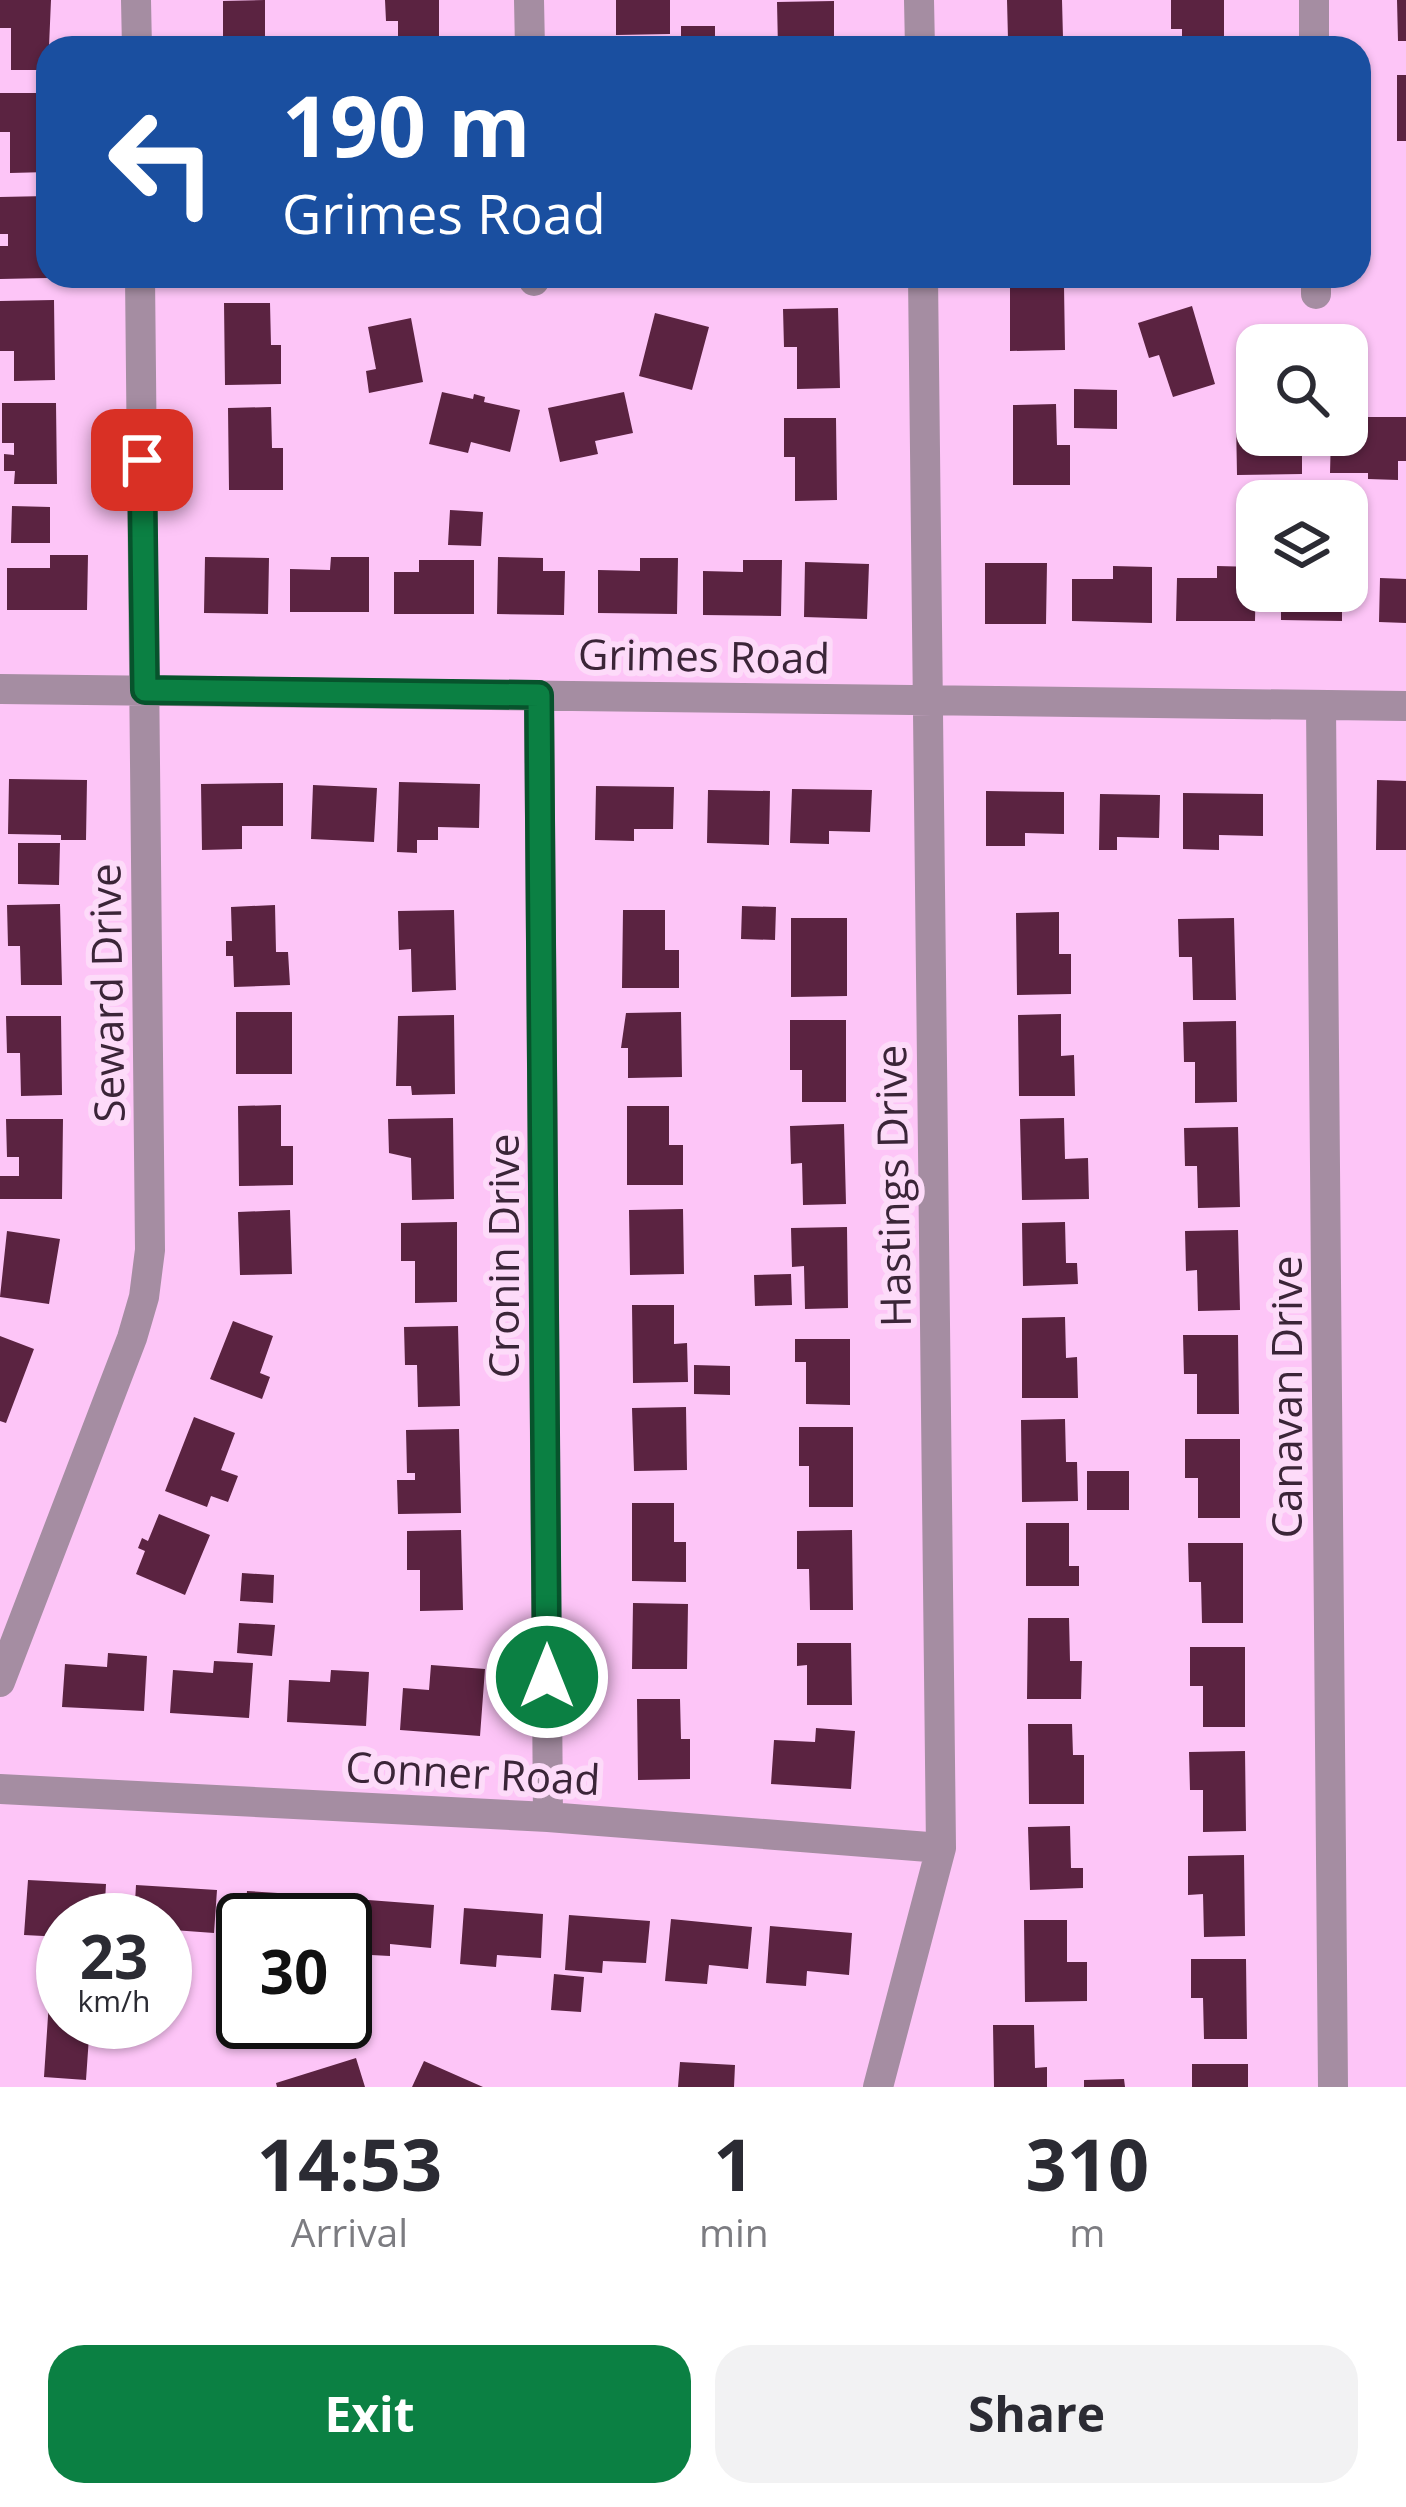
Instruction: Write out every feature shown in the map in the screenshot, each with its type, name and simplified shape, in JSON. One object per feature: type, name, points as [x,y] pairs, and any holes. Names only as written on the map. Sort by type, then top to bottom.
[{"type":"street","points":[[136,0],[137,36]]},
{"type":"street","points":[[529,0],[530,36]]},
{"type":"street","points":[[919,0],[920,36]]},
{"type":"street","points":[[1314,0],[1314,36]]},
{"type":"street","name":"Seward Drive","points":[[0,1682],[144,1297],[151,1250],[140,288]]},
{"type":"street","name":"Hastings Drive","points":[[878,2087],[940,1848],[923,288]]},
{"type":"street","name":"Grimes Road","points":[[0,689],[1406,706]]},
{"type":"street","name":"Cronin Drive","points":[[539,695],[548,1817]]},
{"type":"street","name":"Canavan Drive","points":[[1321,706],[1333,2087]]},
{"type":"street","name":"Conner Road","points":[[0,1789],[548,1817],[940,1848]]},
{"type":"building","points":[[0,0],[51,0],[49,36],[36,36],[36,70],[11,70],[11,28],[0,28]]},
{"type":"building","points":[[265,0],[265,36],[223,36],[223,1]]},
{"type":"building","points":[[385,0],[439,0],[439,36],[398,36],[398,21],[386,21]]},
{"type":"building","points":[[616,0],[670,0],[670,34],[616,35]]},
{"type":"building","points":[[1007,0],[1062,0],[1063,36],[1008,36]]},
{"type":"building","points":[[1171,0],[1224,0],[1224,36],[1182,36],[1182,29],[1171,29]]},
{"type":"building","points":[[1397,0],[1406,0],[1406,41],[1398,41]]},
{"type":"building","points":[[834,1],[834,36],[778,36],[777,2]]},
{"type":"building","points":[[681,26],[715,26],[715,36],[681,36]]},
{"type":"building","points":[[1397,75],[1406,75],[1406,141],[1397,141]]},
{"type":"building","points":[[0,93],[36,93],[36,172],[10,173],[10,132],[0,132]]},
{"type":"building","points":[[36,196],[36,278],[0,279],[0,246],[8,246],[8,234],[0,234],[0,197]]},
{"type":"building","points":[[1010,288],[1064,288],[1065,350],[1010,351]]},
{"type":"building","points":[[54,300],[55,380],[14,381],[14,351],[0,351],[0,301]]},
{"type":"building","points":[[224,303],[270,303],[271,345],[281,345],[281,384],[225,385]]},
{"type":"building","points":[[1192,306],[1215,384],[1173,397],[1159,355],[1149,358],[1138,323]]},
{"type":"building","points":[[838,308],[840,388],[797,389],[797,347],[784,347],[783,309]]},
{"type":"building","points":[[655,313],[709,327],[692,390],[639,376]]},
{"type":"building","points":[[411,318],[423,382],[369,393],[366,371],[376,369],[368,327]]},
{"type":"building","points":[[1074,389],[1117,390],[1117,429],[1074,428]]},
{"type":"building","points":[[442,392],[473,399],[474,394],[485,397],[484,402],[520,410],[510,452],[471,442],[468,453],[429,444]]},
{"type":"building","points":[[624,392],[633,433],[595,441],[598,454],[560,462],[548,408]]},
{"type":"building","points":[[2,403],[56,403],[57,484],[14,484],[15,471],[4,471],[4,454],[14,455],[14,443],[2,443]]},
{"type":"building","points":[[1056,404],[1057,445],[1070,445],[1070,485],[1013,485],[1013,405]]},
{"type":"building","points":[[271,407],[272,448],[283,448],[283,490],[229,490],[228,408]]},
{"type":"building","points":[[1368,417],[1406,417],[1406,461],[1398,461],[1398,480],[1368,479],[1368,473],[1330,473],[1330,456],[1368,456]]},
{"type":"building","points":[[784,418],[836,418],[837,500],[795,501],[795,457],[784,457]]},
{"type":"building","points":[[1237,456],[1302,456],[1302,474],[1237,475]]},
{"type":"building","points":[[12,506],[50,507],[50,543],[11,543]]},
{"type":"building","points":[[450,510],[483,512],[481,546],[448,545]]},
{"type":"building","points":[[50,555],[88,555],[87,610],[7,610],[7,568],[50,568]]},
{"type":"building","points":[[205,557],[269,558],[268,614],[204,613]]},
{"type":"building","points":[[331,557],[369,557],[369,612],[290,612],[290,569],[330,570]]},
{"type":"building","points":[[498,557],[543,558],[543,571],[565,571],[564,615],[497,614]]},
{"type":"building","points":[[640,558],[678,558],[677,614],[598,613],[598,570],[640,571]]},
{"type":"building","points":[[419,560],[474,560],[474,614],[394,614],[394,572],[419,572]]},
{"type":"building","points":[[743,560],[782,560],[781,616],[703,615],[703,571],[743,572]]},
{"type":"building","points":[[805,562],[869,564],[867,619],[804,617]]},
{"type":"building","points":[[985,563],[1047,563],[1046,624],[985,624]]},
{"type":"building","points":[[1113,566],[1152,567],[1152,623],[1072,621],[1072,579],[1113,579]]},
{"type":"building","points":[[1217,566],[1236,566],[1236,612],[1255,612],[1255,621],[1176,621],[1177,578],[1217,578]]},
{"type":"building","points":[[1380,578],[1406,579],[1406,623],[1379,622]]},
{"type":"building","points":[[1281,612],[1342,612],[1342,621],[1281,620]]},
{"type":"building","points":[[9,779],[87,780],[86,840],[8,834]]},
{"type":"building","points":[[1377,780],[1406,781],[1406,850],[1376,850]]},
{"type":"building","points":[[399,782],[480,784],[479,828],[438,827],[438,840],[417,840],[417,853],[397,852]]},
{"type":"building","points":[[283,783],[283,826],[242,826],[242,849],[202,850],[201,784]]},
{"type":"building","points":[[313,785],[377,788],[374,842],[311,839]]},
{"type":"building","points":[[596,786],[674,787],[673,829],[634,829],[634,841],[595,840]]},
{"type":"building","points":[[792,789],[872,790],[870,832],[829,831],[829,844],[790,843]]},
{"type":"building","points":[[708,790],[770,791],[769,845],[707,843]]},
{"type":"building","points":[[986,791],[1064,792],[1064,834],[1025,833],[1025,846],[986,846]]},
{"type":"building","points":[[1183,793],[1263,794],[1263,836],[1219,835],[1219,850],[1183,849]]},
{"type":"building","points":[[1100,794],[1160,795],[1159,838],[1117,837],[1117,850],[1099,850]]},
{"type":"building","points":[[18,843],[60,843],[59,885],[18,884]]},
{"type":"building","points":[[60,904],[62,985],[21,985],[20,946],[8,946],[7,905]]},
{"type":"building","points":[[275,905],[276,952],[288,952],[290,985],[234,987],[233,956],[226,956],[226,941],[232,941],[231,907]]},
{"type":"building","points":[[742,906],[776,907],[775,940],[741,939]]},
{"type":"building","points":[[454,910],[456,990],[412,992],[411,949],[399,950],[398,911]]},
{"type":"building","points":[[623,910],[665,910],[665,950],[679,950],[679,988],[622,988]]},
{"type":"building","points":[[1059,912],[1059,954],[1071,954],[1071,994],[1017,995],[1016,913]]},
{"type":"building","points":[[791,918],[847,918],[847,996],[791,997]]},
{"type":"building","points":[[1234,918],[1236,1000],[1193,1000],[1192,957],[1179,957],[1178,919]]},
{"type":"building","points":[[236,1012],[292,1012],[292,1074],[236,1074]]},
{"type":"building","points":[[681,1012],[682,1077],[628,1078],[628,1048],[621,1048],[626,1013]]},
{"type":"building","points":[[1061,1014],[1061,1056],[1074,1055],[1075,1096],[1019,1096],[1018,1015]]},
{"type":"building","points":[[454,1015],[455,1094],[412,1095],[411,1086],[396,1086],[398,1016]]},
{"type":"building","points":[[6,1016],[61,1016],[62,1095],[21,1096],[20,1053],[7,1053]]},
{"type":"building","points":[[790,1020],[846,1020],[846,1102],[802,1102],[802,1070],[790,1070]]},
{"type":"building","points":[[1236,1021],[1237,1102],[1195,1103],[1195,1062],[1184,1062],[1183,1022]]},
{"type":"building","points":[[281,1105],[281,1146],[293,1146],[293,1185],[239,1186],[238,1106]]},
{"type":"building","points":[[627,1106],[669,1106],[669,1145],[683,1145],[683,1185],[627,1185]]},
{"type":"building","points":[[453,1118],[454,1199],[412,1200],[411,1158],[389,1153],[388,1119]]},
{"type":"building","points":[[1064,1118],[1065,1159],[1088,1158],[1089,1199],[1022,1200],[1020,1119]]},
{"type":"building","points":[[6,1119],[63,1119],[62,1199],[0,1199],[0,1176],[19,1176],[19,1157],[7,1157]]},
{"type":"building","points":[[844,1124],[846,1204],[803,1205],[802,1163],[791,1164],[790,1126]]},
{"type":"building","points":[[1238,1127],[1240,1207],[1198,1208],[1197,1166],[1185,1166],[1184,1128]]},
{"type":"building","points":[[683,1209],[684,1274],[630,1275],[629,1210]]},
{"type":"building","points":[[290,1210],[292,1274],[240,1275],[238,1212]]},
{"type":"building","points":[[457,1222],[457,1302],[415,1303],[415,1261],[401,1261],[401,1223]]},
{"type":"building","points":[[1065,1222],[1066,1263],[1077,1263],[1078,1284],[1023,1286],[1022,1223]]},
{"type":"building","points":[[847,1227],[848,1308],[805,1309],[804,1266],[792,1267],[791,1228]]},
{"type":"building","points":[[1238,1230],[1240,1310],[1198,1311],[1197,1270],[1186,1271],[1185,1231]]},
{"type":"building","points":[[7,1231],[60,1239],[49,1304],[0,1297]]},
{"type":"building","points":[[791,1274],[792,1305],[755,1306],[754,1275]]},
{"type":"building","points":[[632,1305],[674,1305],[674,1344],[687,1343],[688,1382],[633,1383]]},
{"type":"building","points":[[1065,1317],[1066,1358],[1077,1357],[1078,1398],[1022,1398],[1022,1318]]},
{"type":"building","points":[[233,1321],[273,1336],[260,1373],[270,1377],[262,1399],[210,1379]]},
{"type":"building","points":[[458,1326],[460,1406],[418,1407],[417,1365],[405,1365],[404,1327]]},
{"type":"building","points":[[1183,1335],[1238,1335],[1239,1414],[1197,1414],[1197,1374],[1184,1374]]},
{"type":"building","points":[[0,1336],[34,1349],[6,1423],[0,1421]]},
{"type":"building","points":[[795,1339],[850,1339],[850,1405],[806,1404],[806,1362],[795,1362]]},
{"type":"building","points":[[694,1365],[730,1366],[730,1395],[694,1394]]},
{"type":"building","points":[[686,1407],[687,1470],[634,1471],[632,1408]]},
{"type":"building","points":[[194,1417],[235,1433],[221,1470],[238,1476],[228,1502],[211,1496],[207,1507],[165,1491]]},
{"type":"building","points":[[1065,1419],[1066,1462],[1077,1462],[1078,1501],[1022,1502],[1021,1420]]},
{"type":"building","points":[[799,1427],[853,1427],[853,1507],[809,1507],[809,1466],[799,1466]]},
{"type":"building","points":[[459,1429],[461,1513],[398,1514],[397,1480],[415,1480],[415,1473],[407,1473],[406,1430]]},
{"type":"building","points":[[1185,1439],[1240,1439],[1240,1518],[1198,1518],[1198,1478],[1185,1478]]},
{"type":"building","points":[[1087,1471],[1129,1471],[1129,1510],[1087,1510]]},
{"type":"building","points":[[632,1503],[674,1503],[674,1542],[686,1542],[686,1582],[632,1581]]},
{"type":"building","points":[[159,1514],[210,1535],[185,1595],[136,1574],[145,1551],[138,1548],[142,1538],[148,1541]]},
{"type":"building","points":[[1026,1523],[1069,1523],[1069,1566],[1079,1566],[1079,1586],[1026,1586]]},
{"type":"building","points":[[461,1530],[463,1610],[420,1611],[420,1570],[407,1570],[407,1531]]},
{"type":"building","points":[[852,1530],[853,1610],[810,1610],[809,1569],[797,1569],[797,1531]]},
{"type":"building","points":[[1188,1543],[1243,1543],[1243,1623],[1202,1623],[1201,1582],[1189,1582]]},
{"type":"building","points":[[242,1573],[274,1575],[273,1603],[240,1601]]},
{"type":"building","points":[[633,1603],[688,1604],[687,1669],[632,1669]]},
{"type":"building","points":[[1028,1618],[1069,1618],[1070,1661],[1082,1661],[1081,1699],[1027,1699]]},
{"type":"building","points":[[239,1623],[275,1625],[272,1656],[237,1653]]},
{"type":"building","points":[[797,1643],[851,1643],[852,1705],[807,1705],[807,1665],[797,1666]]},
{"type":"building","points":[[1190,1647],[1245,1647],[1245,1727],[1203,1727],[1203,1686],[1190,1686]]},
{"type":"building","points":[[108,1653],[147,1656],[144,1711],[62,1707],[65,1664],[107,1667]]},
{"type":"building","points":[[214,1661],[253,1663],[249,1718],[170,1713],[173,1670],[213,1673]]},
{"type":"building","points":[[431,1665],[485,1669],[480,1736],[400,1730],[403,1688],[429,1690]]},
{"type":"building","points":[[331,1670],[369,1672],[366,1726],[287,1722],[289,1680],[330,1682]]},
{"type":"building","points":[[637,1699],[680,1699],[681,1739],[690,1739],[690,1779],[638,1780]]},
{"type":"building","points":[[1028,1724],[1072,1724],[1073,1755],[1084,1755],[1084,1804],[1029,1804]]},
{"type":"building","points":[[816,1728],[855,1731],[851,1789],[771,1784],[774,1740],[815,1742]]},
{"type":"building","points":[[1245,1751],[1246,1831],[1203,1832],[1203,1790],[1190,1790],[1189,1752]]},
{"type":"building","points":[[1070,1826],[1071,1868],[1083,1868],[1083,1888],[1030,1890],[1028,1827]]},
{"type":"building","points":[[1244,1855],[1245,1936],[1204,1937],[1203,1894],[1188,1895],[1188,1856]]},
{"type":"building","points":[[28,1880],[106,1884],[106,1893],[36,1893],[36,1936],[24,1935]]},
{"type":"building","points":[[136,1885],[217,1890],[214,1933],[192,1931],[192,1893],[136,1893]]},
{"type":"building","points":[[372,1900],[434,1905],[431,1948],[390,1944],[390,1956],[372,1955]]},
{"type":"building","points":[[464,1908],[543,1914],[541,1958],[497,1955],[496,1967],[460,1964]]},
{"type":"building","points":[[569,1915],[650,1921],[646,1963],[603,1961],[602,1973],[565,1970]]},
{"type":"building","points":[[671,1919],[752,1927],[748,1969],[709,1965],[707,1984],[665,1981]]},
{"type":"building","points":[[1024,1920],[1067,1920],[1067,1962],[1087,1962],[1087,2001],[1025,2002]]},
{"type":"building","points":[[770,1926],[852,1933],[849,1975],[807,1971],[806,1986],[766,1983]]},
{"type":"building","points":[[1191,1959],[1246,1959],[1247,2039],[1204,2039],[1203,1998],[1191,1998]]},
{"type":"building","points":[[554,1974],[584,1977],[581,2012],[551,2010]]},
{"type":"building","points":[[993,2025],[1034,2025],[1035,2068],[1047,2067],[1047,2087],[994,2087]]},
{"type":"building","points":[[46,2049],[88,2049],[86,2080],[44,2077]]},
{"type":"building","points":[[356,2058],[365,2087],[277,2087],[276,2083]]},
{"type":"building","points":[[424,2061],[483,2087],[412,2087]]},
{"type":"building","points":[[680,2062],[735,2065],[734,2087],[678,2087]]},
{"type":"building","points":[[1192,2064],[1248,2064],[1248,2087],[1192,2087]]},
{"type":"building","points":[[1124,2079],[1125,2087],[1084,2087],[1084,2080]]},
{"type":"route","points":[[142,460],[145,690],[539,695],[547,1677]]}]
